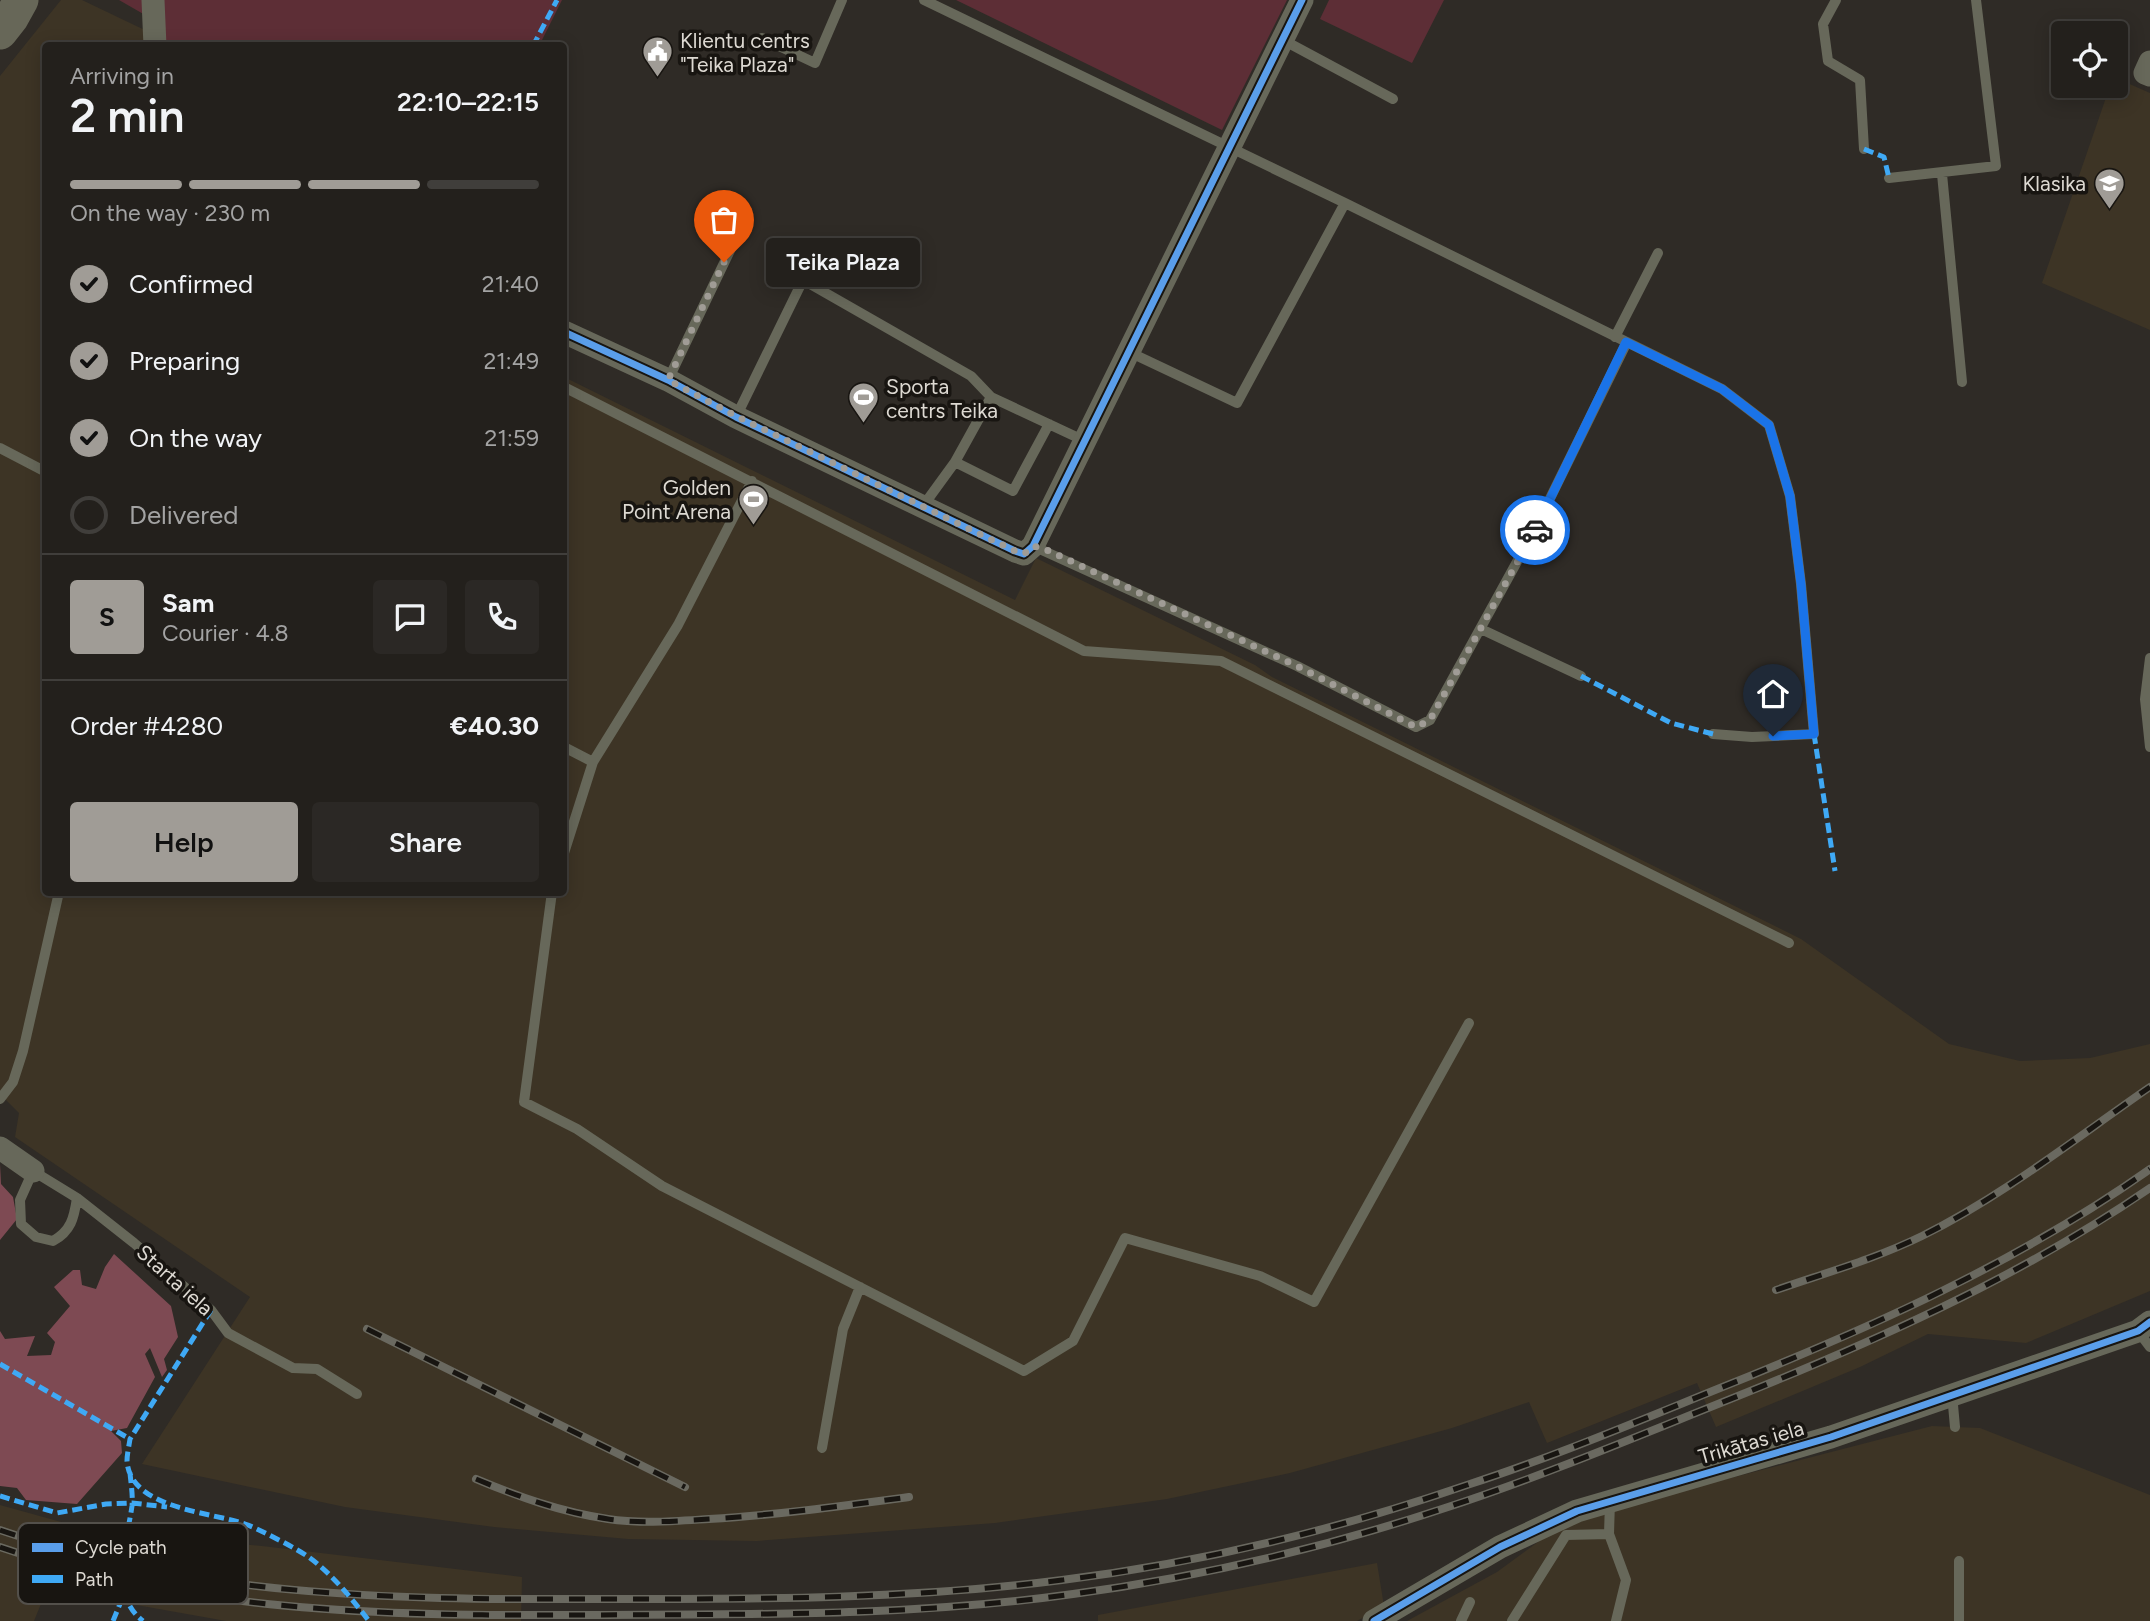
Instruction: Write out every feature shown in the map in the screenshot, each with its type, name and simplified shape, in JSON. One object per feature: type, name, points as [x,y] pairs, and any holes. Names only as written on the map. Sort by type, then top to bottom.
[{"type":"main road","points":[[0,6],[8,0]]},
{"type":"main road","points":[[0,32],[20,0]]},
{"type":"street","points":[[153,0],[155,42]]},
{"type":"street","points":[[567,333],[1024,554],[1034,546],[1303,0]]},
{"type":"street","points":[[2150,62],[2145,73],[2150,75]]},
{"type":"street","name":"Starta iela","points":[[0,1148],[33,1171]]},
{"type":"street","name":"Trikātas iela","points":[[1374,1621],[1500,1547],[1577,1511],[1831,1437],[1952,1394],[2146,1333]]},
{"type":"lane","points":[[762,38],[815,63],[842,0]]},
{"type":"lane","points":[[924,0],[1722,389],[1769,425],[1790,496],[1801,584],[1814,734],[1752,737],[1713,734]]},
{"type":"lane","points":[[1836,0],[1823,24],[1828,61],[1860,80],[1864,149]]},
{"type":"lane","points":[[1889,178],[1996,166],[1976,0]]},
{"type":"lane","points":[[1283,40],[1393,99]]},
{"type":"lane","points":[[1942,174],[1962,382]]},
{"type":"lane","points":[[1129,352],[1237,403],[1345,203]]},
{"type":"lane","points":[[668,380],[736,238]]},
{"type":"lane","points":[[1615,337],[1658,253]]},
{"type":"lane","points":[[736,416],[803,280],[971,376],[991,397],[1085,441]]},
{"type":"lane","points":[[1034,546],[1297,666],[1416,727],[1430,720],[1481,629],[1535,529],[1626,342]]},
{"type":"lane","points":[[567,388],[1084,651],[1221,661],[1789,943]]},
{"type":"lane","points":[[923,506],[954,462],[991,397]]},
{"type":"lane","points":[[954,462],[1013,491],[1049,424]]},
{"type":"lane","points":[[0,448],[42,470]]},
{"type":"lane","points":[[567,844],[593,762],[678,625],[752,481]]},
{"type":"lane","points":[[1481,629],[1581,676]]},
{"type":"lane","points":[[2150,658],[2145,699],[2150,747]]},
{"type":"lane","points":[[567,749],[593,762]]},
{"type":"lane","points":[[0,1100],[13,1082],[23,1051],[58,896]]},
{"type":"lane","points":[[551,896],[524,1102],[577,1129],[662,1186],[1024,1371],[1073,1341],[1125,1238],[1260,1276],[1314,1302],[1469,1023]]},
{"type":"lane","points":[[33,1171],[20,1200],[20,1212],[21,1224],[36,1237],[53,1241],[65,1234],[73,1220],[77,1198]]},
{"type":"lane","name":"Starta iela","points":[[33,1171],[77,1198],[134,1243],[211,1310],[228,1334],[293,1368],[317,1369],[357,1394]]},
{"type":"lane","points":[[822,1448],[843,1329],[860,1287]]},
{"type":"lane","points":[[1952,1394],[1955,1427]]},
{"type":"lane","points":[[1610,1501],[1609,1534],[1626,1580],[1616,1621]]},
{"type":"lane","points":[[1512,1621],[1566,1535],[1609,1534]]},
{"type":"lane","points":[[1959,1561],[1959,1621]]},
{"type":"lane","points":[[1461,1621],[1470,1602]]},
{"type":"shaded area","points":[[61,0],[82,0],[153,34],[149,42],[42,42],[42,896],[567,896],[567,378],[1015,600],[1036,558],[1801,939],[1949,1044],[2020,1061],[2090,1058],[2150,1044],[2150,1291],[2026,1343],[1928,1334],[1860,1367],[1716,1427],[1697,1383],[1547,1443],[1529,1402],[1452,1428],[1290,1473],[1167,1499],[995,1523],[757,1541],[628,1539],[494,1527],[345,1507],[142,1464],[250,1297],[15,1137],[19,1113],[0,1094],[0,76]]},
{"type":"shaded area","points":[[119,0],[562,0],[541,42],[149,42],[159,23]]},
{"type":"shaded area","points":[[956,0],[1287,0],[1222,130]]},
{"type":"shaded area","points":[[1329,0],[1444,0],[1412,63],[1320,19]]},
{"type":"shaded area","name":"Klasika","points":[[2128,83],[2150,93],[2150,330],[2042,283],[2106,98],[2128,98]]},
{"type":"shaded area","points":[[0,1164],[1,1184],[13,1197],[17,1219],[0,1240]]},
{"type":"shaded area","points":[[114,1254],[171,1306],[178,1337],[164,1359],[167,1370],[162,1377],[150,1348],[145,1354],[155,1377],[127,1428],[111,1431],[121,1441],[122,1453],[77,1504],[26,1500],[17,1488],[0,1486],[0,1331],[5,1339],[35,1336],[27,1356],[51,1355],[55,1342],[47,1333],[70,1306],[54,1287],[73,1270],[80,1270],[82,1285],[96,1289]]},
{"type":"shaded area","points":[[1932,1426],[1980,1428],[2150,1495],[2150,1621],[1407,1621],[1497,1572],[1553,1531],[1587,1515]]},
{"type":"shaded area","points":[[0,1505],[65,1523],[18,1523],[18,1604],[41,1604],[34,1621],[0,1621]]},
{"type":"shaded area","points":[[248,1545],[522,1577],[521,1621],[226,1621],[131,1604],[248,1604]]},
{"type":"shaded area","points":[[1377,1563],[1384,1606],[1357,1621],[1098,1621],[1098,1615]]},
{"type":"railway","points":[[1776,1290],[1886,1252],[1952,1220],[2039,1166],[2150,1087]]},
{"type":"railway","points":[[248,1585],[292,1590],[440,1598],[708,1599],[885,1595],[1003,1587],[1114,1573],[1267,1543],[1368,1516],[1499,1474],[1563,1451],[1832,1342],[1995,1264],[2099,1203],[2150,1169]]},
{"type":"railway","points":[[248,1601],[432,1614],[826,1613],[950,1607],[1073,1594],[1261,1560],[1354,1536],[1478,1497],[1766,1385],[1991,1283],[2098,1222],[2150,1188]]},
{"type":"railway","points":[[367,1329],[685,1487]]},
{"type":"railway","points":[[476,1479],[557,1508],[608,1519],[633,1521],[759,1515],[909,1497]]},
{"type":"railway","points":[[0,1530],[18,1536]]},
{"type":"railway","points":[[0,1547],[18,1553]]},
{"type":"marked path","points":[[535,42],[557,0]]},
{"type":"marked path","points":[[1864,149],[1884,157],[1889,178]]},
{"type":"marked path","points":[[1581,676],[1671,723],[1713,734]]},
{"type":"marked path","points":[[1814,734],[1835,871]]},
{"type":"marked path","points":[[211,1310],[130,1439],[127,1461],[132,1477],[143,1490],[158,1499],[240,1523]]},
{"type":"marked path","points":[[0,1364],[130,1439]]},
{"type":"marked path","points":[[129,1523],[132,1506],[130,1473]]},
{"type":"marked path","points":[[0,1496],[57,1513],[106,1504],[132,1503],[167,1507]]},
{"type":"marked path","points":[[248,1525],[280,1540],[318,1565],[369,1621]]},
{"type":"marked path","points":[[113,1621],[120,1604]]},
{"type":"marked path","points":[[129,1604],[143,1621]]},
{"type":"cycle path","points":[[567,333],[1024,554],[1033,546],[1302,0]]},
{"type":"cycle path","points":[[1374,1621],[1500,1547],[1577,1511],[1831,1437],[2138,1331],[2150,1322]]},
{"type":"way so far","points":[[724,262],[668,380],[736,416],[1015,551],[1024,554],[1034,546],[1049,551],[1297,666],[1416,727],[1430,720],[1535,530]]},
{"type":"place","name":"Klientu centrs \"Teika Plaza\"","points":[[657,79]]},
{"type":"place","name":"Klasika","points":[[2109,210]]},
{"type":"place","name":"Teika Plaza","points":[[724,262]]},
{"type":"place","name":"Sporta centrs Teika","points":[[863,425]]},
{"type":"place","name":"Golden Point Arena","points":[[754,526]]},
{"type":"route","points":[[1535,530],[1626,342],[1722,389],[1769,425],[1790,496],[1801,584],[1814,734],[1773,736]]}]
